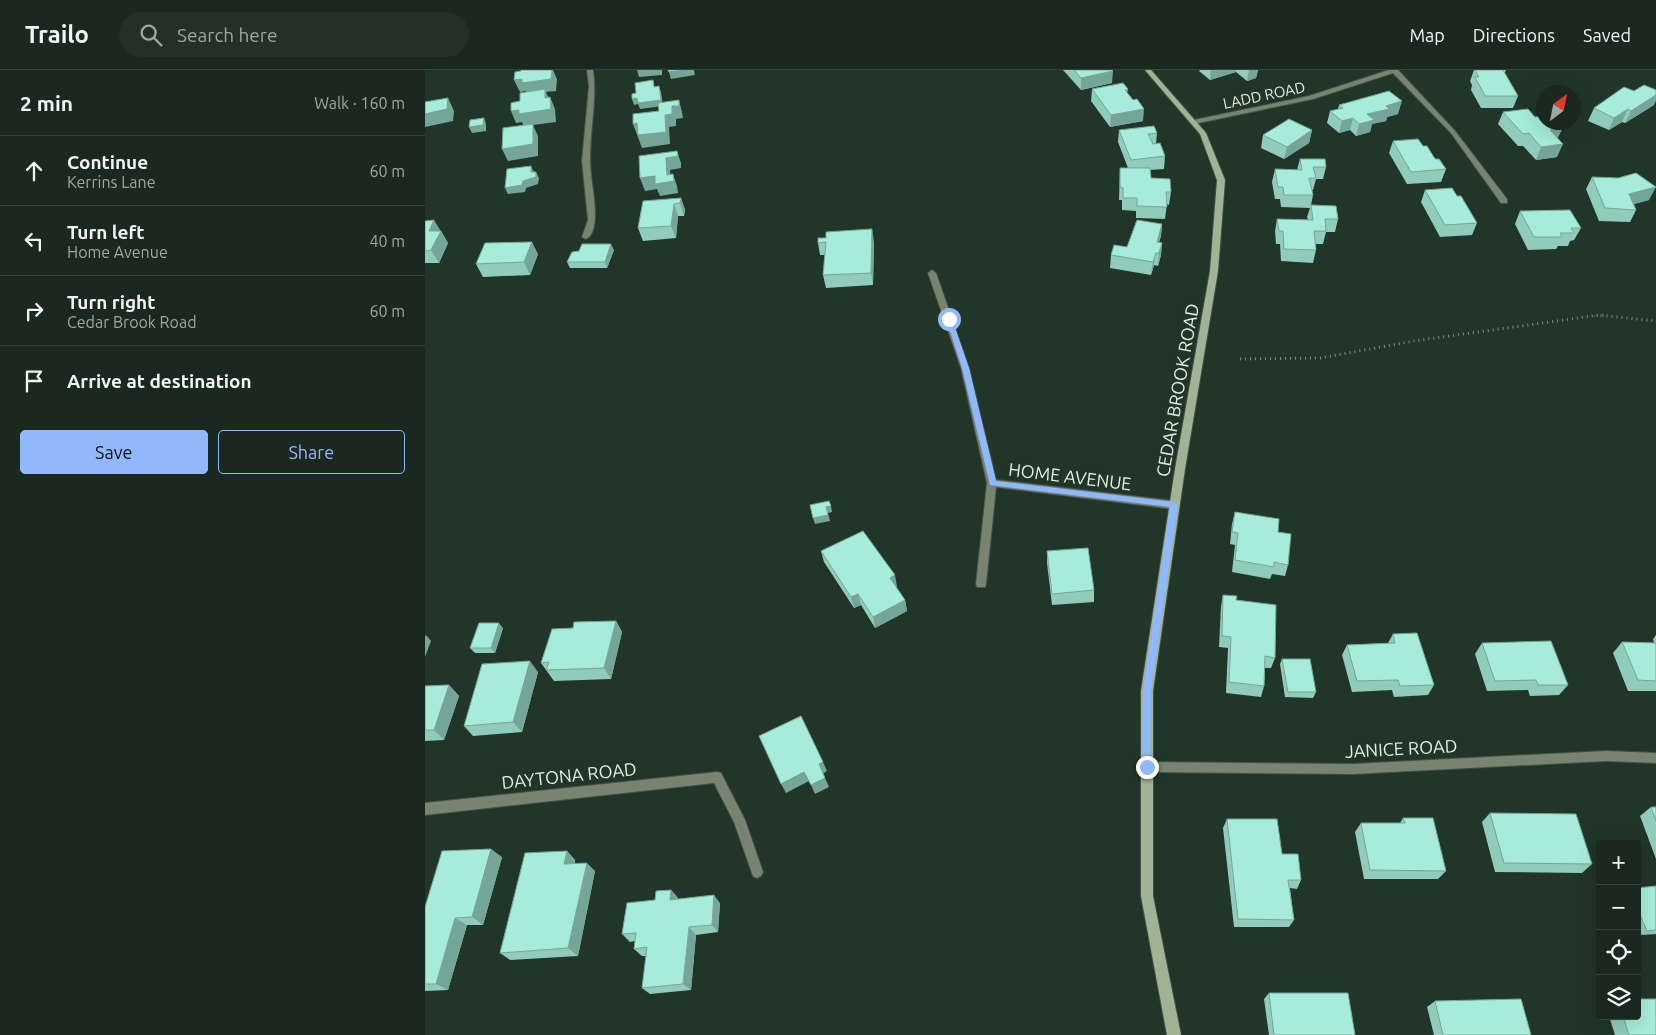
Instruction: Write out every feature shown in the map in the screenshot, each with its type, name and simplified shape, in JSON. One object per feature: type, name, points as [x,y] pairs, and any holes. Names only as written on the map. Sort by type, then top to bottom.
[{"type":"street","points":[[586,237],[592,220],[586,162],[592,86],[590,70]]},
{"type":"street","name":"CEDAR BROOK ROAD","points":[[1148,70],[1203,133],[1221,180],[1214,271],[1174,505],[1147,691],[1147,896],[1174,1035]]},
{"type":"street","points":[[1394,70],[1453,132],[1504,201]]},
{"type":"street","name":"LADD ROAD","points":[[1194,122],[1311,98],[1394,70]]},
{"type":"street","points":[[932,273],[965,368],[992,483],[981,584]]},
{"type":"street","name":"HOME AVENUE","points":[[992,483],[1174,505]]},
{"type":"street","name":"JANICE ROAD","points":[[1147,767],[1353,769],[1606,756],[1656,758]]},
{"type":"street","name":"DAYTONA ROAD","points":[[425,808],[717,777],[739,820],[757,872]]},
{"type":"path","points":[[1240,358],[1320,358],[1414,341],[1599,315],[1656,321]]},
{"type":"building","points":[[521,70],[552,70],[551,79],[522,83],[522,79],[514,80],[515,72]]},
{"type":"building","points":[[668,70],[685,70],[669,72]]},
{"type":"building","points":[[1074,70],[1112,70],[1113,71],[1081,78]]},
{"type":"building","points":[[1475,70],[1503,70],[1518,96],[1485,96],[1475,77],[1479,77]]},
{"type":"building","points":[[653,80],[654,87],[659,86],[661,100],[638,103],[637,98],[632,99],[632,94],[636,93],[635,83]]},
{"type":"building","points":[[1123,83],[1128,89],[1125,90],[1133,100],[1137,99],[1144,109],[1111,115],[1092,89]]},
{"type":"building","points":[[1644,85],[1656,90],[1656,95],[1631,111],[1628,109],[1614,118],[1594,108],[1624,87],[1634,91]]},
{"type":"building","points":[[545,89],[545,98],[550,97],[551,109],[519,114],[519,110],[511,111],[511,103],[520,101],[520,93]]},
{"type":"building","points":[[1389,91],[1402,101],[1386,106],[1389,109],[1367,114],[1374,120],[1359,124],[1353,118],[1342,121],[1330,111],[1343,108],[1339,105]]},
{"type":"building","points":[[448,98],[447,109],[425,114],[425,102]]},
{"type":"building","points":[[679,100],[679,106],[672,106],[672,114],[665,115],[666,132],[638,135],[637,123],[633,124],[633,114],[659,111],[658,103]]},
{"type":"building","points":[[1528,109],[1536,117],[1536,130],[1550,130],[1563,144],[1541,147],[1529,133],[1523,134],[1503,112]]},
{"type":"building","points":[[484,118],[483,125],[469,127],[470,120]]},
{"type":"building","points":[[1289,119],[1312,130],[1287,147],[1263,135]]},
{"type":"building","points":[[533,124],[533,144],[502,149],[503,128]]},
{"type":"building","points":[[1154,126],[1157,133],[1148,134],[1153,144],[1160,143],[1165,156],[1131,160],[1119,130]]},
{"type":"building","points":[[1418,139],[1423,146],[1427,146],[1435,159],[1439,159],[1446,169],[1411,172],[1393,141]]},
{"type":"building","points":[[677,151],[678,156],[666,158],[667,175],[673,174],[674,181],[655,184],[655,176],[640,178],[639,156]]},
{"type":"building","points":[[1300,159],[1325,159],[1326,167],[1313,167],[1316,178],[1309,178],[1313,195],[1284,195],[1283,187],[1278,187],[1275,169],[1302,170]]},
{"type":"building","points":[[531,166],[531,172],[536,172],[536,177],[523,181],[522,185],[505,188],[507,169]]},
{"type":"building","points":[[1120,168],[1150,168],[1151,178],[1170,179],[1171,192],[1166,192],[1167,207],[1137,206],[1137,198],[1123,198],[1123,188],[1120,187]]},
{"type":"building","points":[[1636,173],[1656,187],[1629,194],[1636,210],[1605,208],[1592,177],[1618,178]]},
{"type":"building","points":[[1452,188],[1457,196],[1461,196],[1477,223],[1445,225],[1425,190]]},
{"type":"building","points":[[681,198],[680,203],[674,204],[671,226],[638,228],[643,201]]},
{"type":"building","points":[[1311,205],[1336,206],[1338,219],[1325,219],[1326,231],[1314,231],[1316,250],[1284,249],[1283,231],[1279,231],[1277,219],[1313,220]]},
{"type":"building","points":[[1570,210],[1581,228],[1571,228],[1574,233],[1560,233],[1562,237],[1534,237],[1520,211]]},
{"type":"building","points":[[434,220],[429,231],[441,231],[431,250],[425,251],[425,221]]},
{"type":"building","points":[[1137,220],[1162,224],[1157,242],[1162,243],[1159,253],[1156,253],[1153,262],[1111,255],[1114,245],[1127,247]]},
{"type":"building","points":[[872,229],[871,273],[823,275],[826,242],[818,243],[818,238],[826,238],[826,232]]},
{"type":"building","points":[[532,242],[524,262],[476,264],[485,243]]},
{"type":"building","points":[[582,244],[611,244],[605,262],[567,262],[572,252],[579,251]]},
{"type":"building","points":[[829,501],[831,506],[826,507],[828,515],[813,518],[810,505]]},
{"type":"building","points":[[1235,512],[1279,519],[1278,532],[1291,534],[1288,565],[1274,562],[1274,567],[1235,560],[1238,533],[1232,532]]},
{"type":"building","points":[[863,531],[895,575],[890,578],[905,600],[873,617],[858,594],[851,597],[821,551]]},
{"type":"building","points":[[1088,548],[1094,590],[1052,594],[1047,551]]},
{"type":"building","points":[[1223,595],[1237,596],[1236,600],[1276,605],[1275,658],[1265,656],[1264,686],[1229,682],[1231,637],[1222,636]]},
{"type":"building","points":[[616,621],[604,668],[546,670],[549,662],[541,663],[552,629],[573,628],[574,622]]},
{"type":"building","points":[[479,623],[499,623],[491,648],[470,648]]},
{"type":"building","points":[[1417,633],[1434,685],[1400,686],[1398,680],[1357,681],[1347,645],[1395,643],[1393,634]]},
{"type":"building","points":[[1551,641],[1568,685],[1538,685],[1536,680],[1495,681],[1482,643]]},
{"type":"building","points":[[1622,642],[1656,643],[1656,681],[1638,680]]},
{"type":"building","points":[[1282,659],[1310,659],[1316,692],[1288,692]]},
{"type":"building","points":[[530,661],[513,722],[464,726],[482,664]]},
{"type":"building","points":[[449,685],[434,730],[425,730],[425,686]]},
{"type":"building","points":[[801,716],[823,762],[819,764],[825,778],[811,785],[804,772],[781,784],[759,736]]},
{"type":"building","points":[[1651,807],[1656,807],[1656,821]]},
{"type":"building","points":[[1490,813],[1576,814],[1592,864],[1504,863]]},
{"type":"building","points":[[1403,818],[1433,818],[1446,871],[1370,870],[1361,823],[1405,823]]},
{"type":"building","points":[[1227,819],[1277,819],[1282,854],[1298,854],[1301,880],[1288,880],[1294,920],[1238,919]]},
{"type":"building","points":[[491,849],[472,917],[455,918],[436,984],[425,984],[425,907],[442,851]]},
{"type":"building","points":[[567,851],[564,864],[587,863],[568,948],[500,953],[525,853]]},
{"type":"building","points":[[1656,886],[1656,930],[1647,931],[1641,917],[1641,888]]},
{"type":"building","points":[[671,890],[670,900],[714,895],[712,925],[689,927],[683,984],[642,988],[647,947],[634,949],[636,933],[622,934],[627,903],[655,900],[656,891]]},
{"type":"building","points":[[1269,993],[1348,993],[1355,1035],[1274,1035]]},
{"type":"building","points":[[1521,999],[1531,1035],[1443,1035],[1435,1001]]},
{"type":"building","points":[[1641,999],[1656,999],[1656,1035],[1629,1035],[1624,1020],[1641,1020]]},
{"type":"route","points":[[949,319],[965,368],[992,483],[1174,505],[1147,691],[1147,767]]}]
